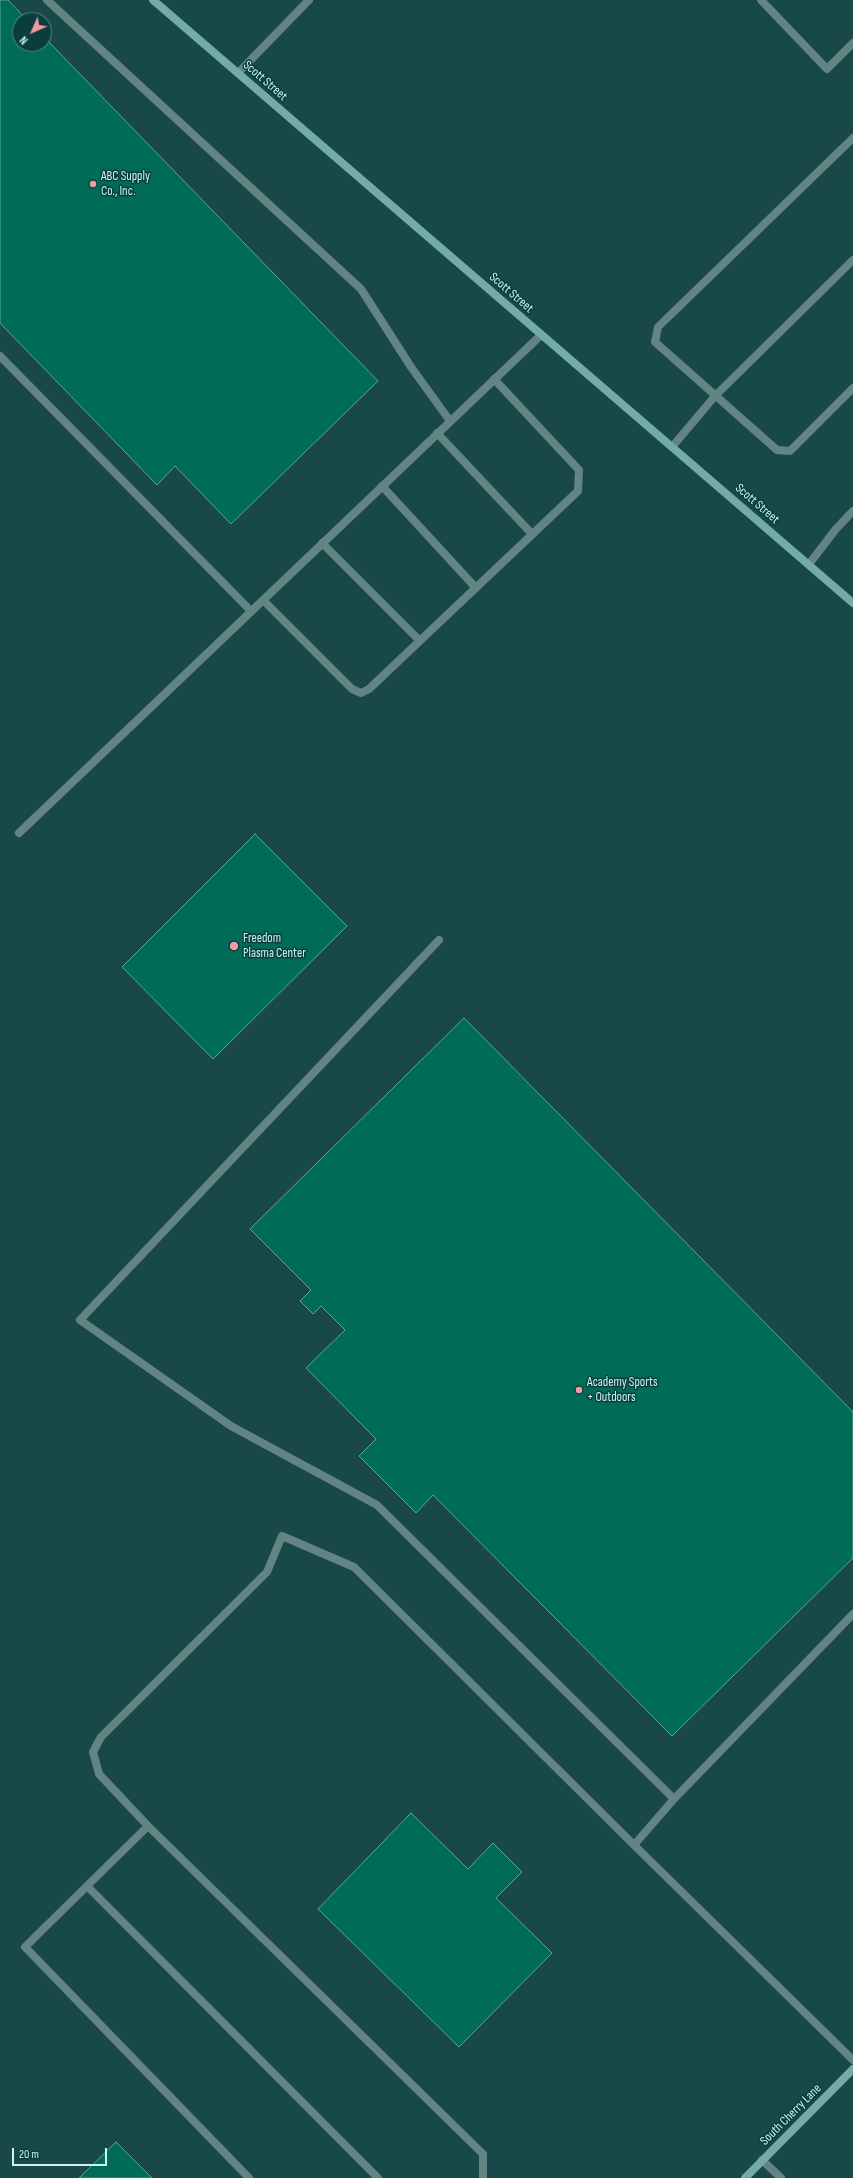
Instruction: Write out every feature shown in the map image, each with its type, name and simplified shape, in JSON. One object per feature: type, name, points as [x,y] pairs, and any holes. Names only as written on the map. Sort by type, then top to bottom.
[{"type":"street","points":[[47,0],[361,289],[411,367],[450,421]]},
{"type":"street","name":"Scott Street","points":[[153,0],[853,603]]},
{"type":"street","points":[[238,73],[309,0]]},
{"type":"street","points":[[761,0],[826,69],[852,45]]},
{"type":"street","points":[[853,138],[658,327],[655,342],[777,450],[790,451],[853,388]]},
{"type":"street","points":[[672,447],[715,396],[853,260]]},
{"type":"street","points":[[19,833],[541,334]]},
{"type":"street","points":[[0,356],[251,611]]},
{"type":"street","points":[[263,600],[352,690],[361,693],[369,689],[578,491],[578,470],[494,378]]},
{"type":"street","points":[[437,433],[532,534]]},
{"type":"street","points":[[382,486],[476,588]]},
{"type":"street","points":[[809,564],[836,528],[853,511]]},
{"type":"street","points":[[322,543],[420,641]]},
{"type":"street","points":[[439,940],[80,1320],[230,1426],[377,1505],[674,1799]]},
{"type":"street","points":[[483,2178],[483,2154],[148,1826],[99,1774],[93,1752],[101,1737],[267,1572],[282,1536],[354,1567],[634,1846],[853,2060]]},
{"type":"street","points":[[634,1846],[674,1799],[853,1614]]},
{"type":"street","points":[[148,1826],[24,1947],[249,2178]]},
{"type":"street","points":[[87,1886],[378,2178]]},
{"type":"street","name":"South Cherry Lane","points":[[745,2178],[853,2069]]},
{"type":"street","points":[[762,2160],[781,2178]]},
{"type":"building","name":"ABC Supply Co., Inc.","points":[[0,0],[8,0],[19,12],[12,12],[12,52],[52,52],[52,45],[378,381],[231,524],[175,466],[157,485],[0,323]]},
{"type":"building","name":"Freedom Plasma Center","points":[[255,834],[347,926],[213,1059],[122,967]]},
{"type":"building","name":"Academy Sports + Outdoors","points":[[464,1018],[853,1412],[853,1558],[672,1736],[433,1495],[416,1513],[359,1456],[376,1439],[306,1368],[345,1330],[321,1306],[313,1314],[300,1301],[311,1290],[250,1229]]},
{"type":"building","points":[[411,1813],[468,1869],[493,1843],[522,1872],[496,1898],[552,1953],[459,2047],[318,1909]]},
{"type":"building","points":[[116,2142],[152,2178],[79,2178]]},
{"type":"place","name":"ABC Supply Co., Inc.","points":[[93,184]]},
{"type":"place","name":"Freedom Plasma Center","points":[[234,946]]},
{"type":"place","name":"Academy Sports + Outdoors","points":[[579,1390]]}]
